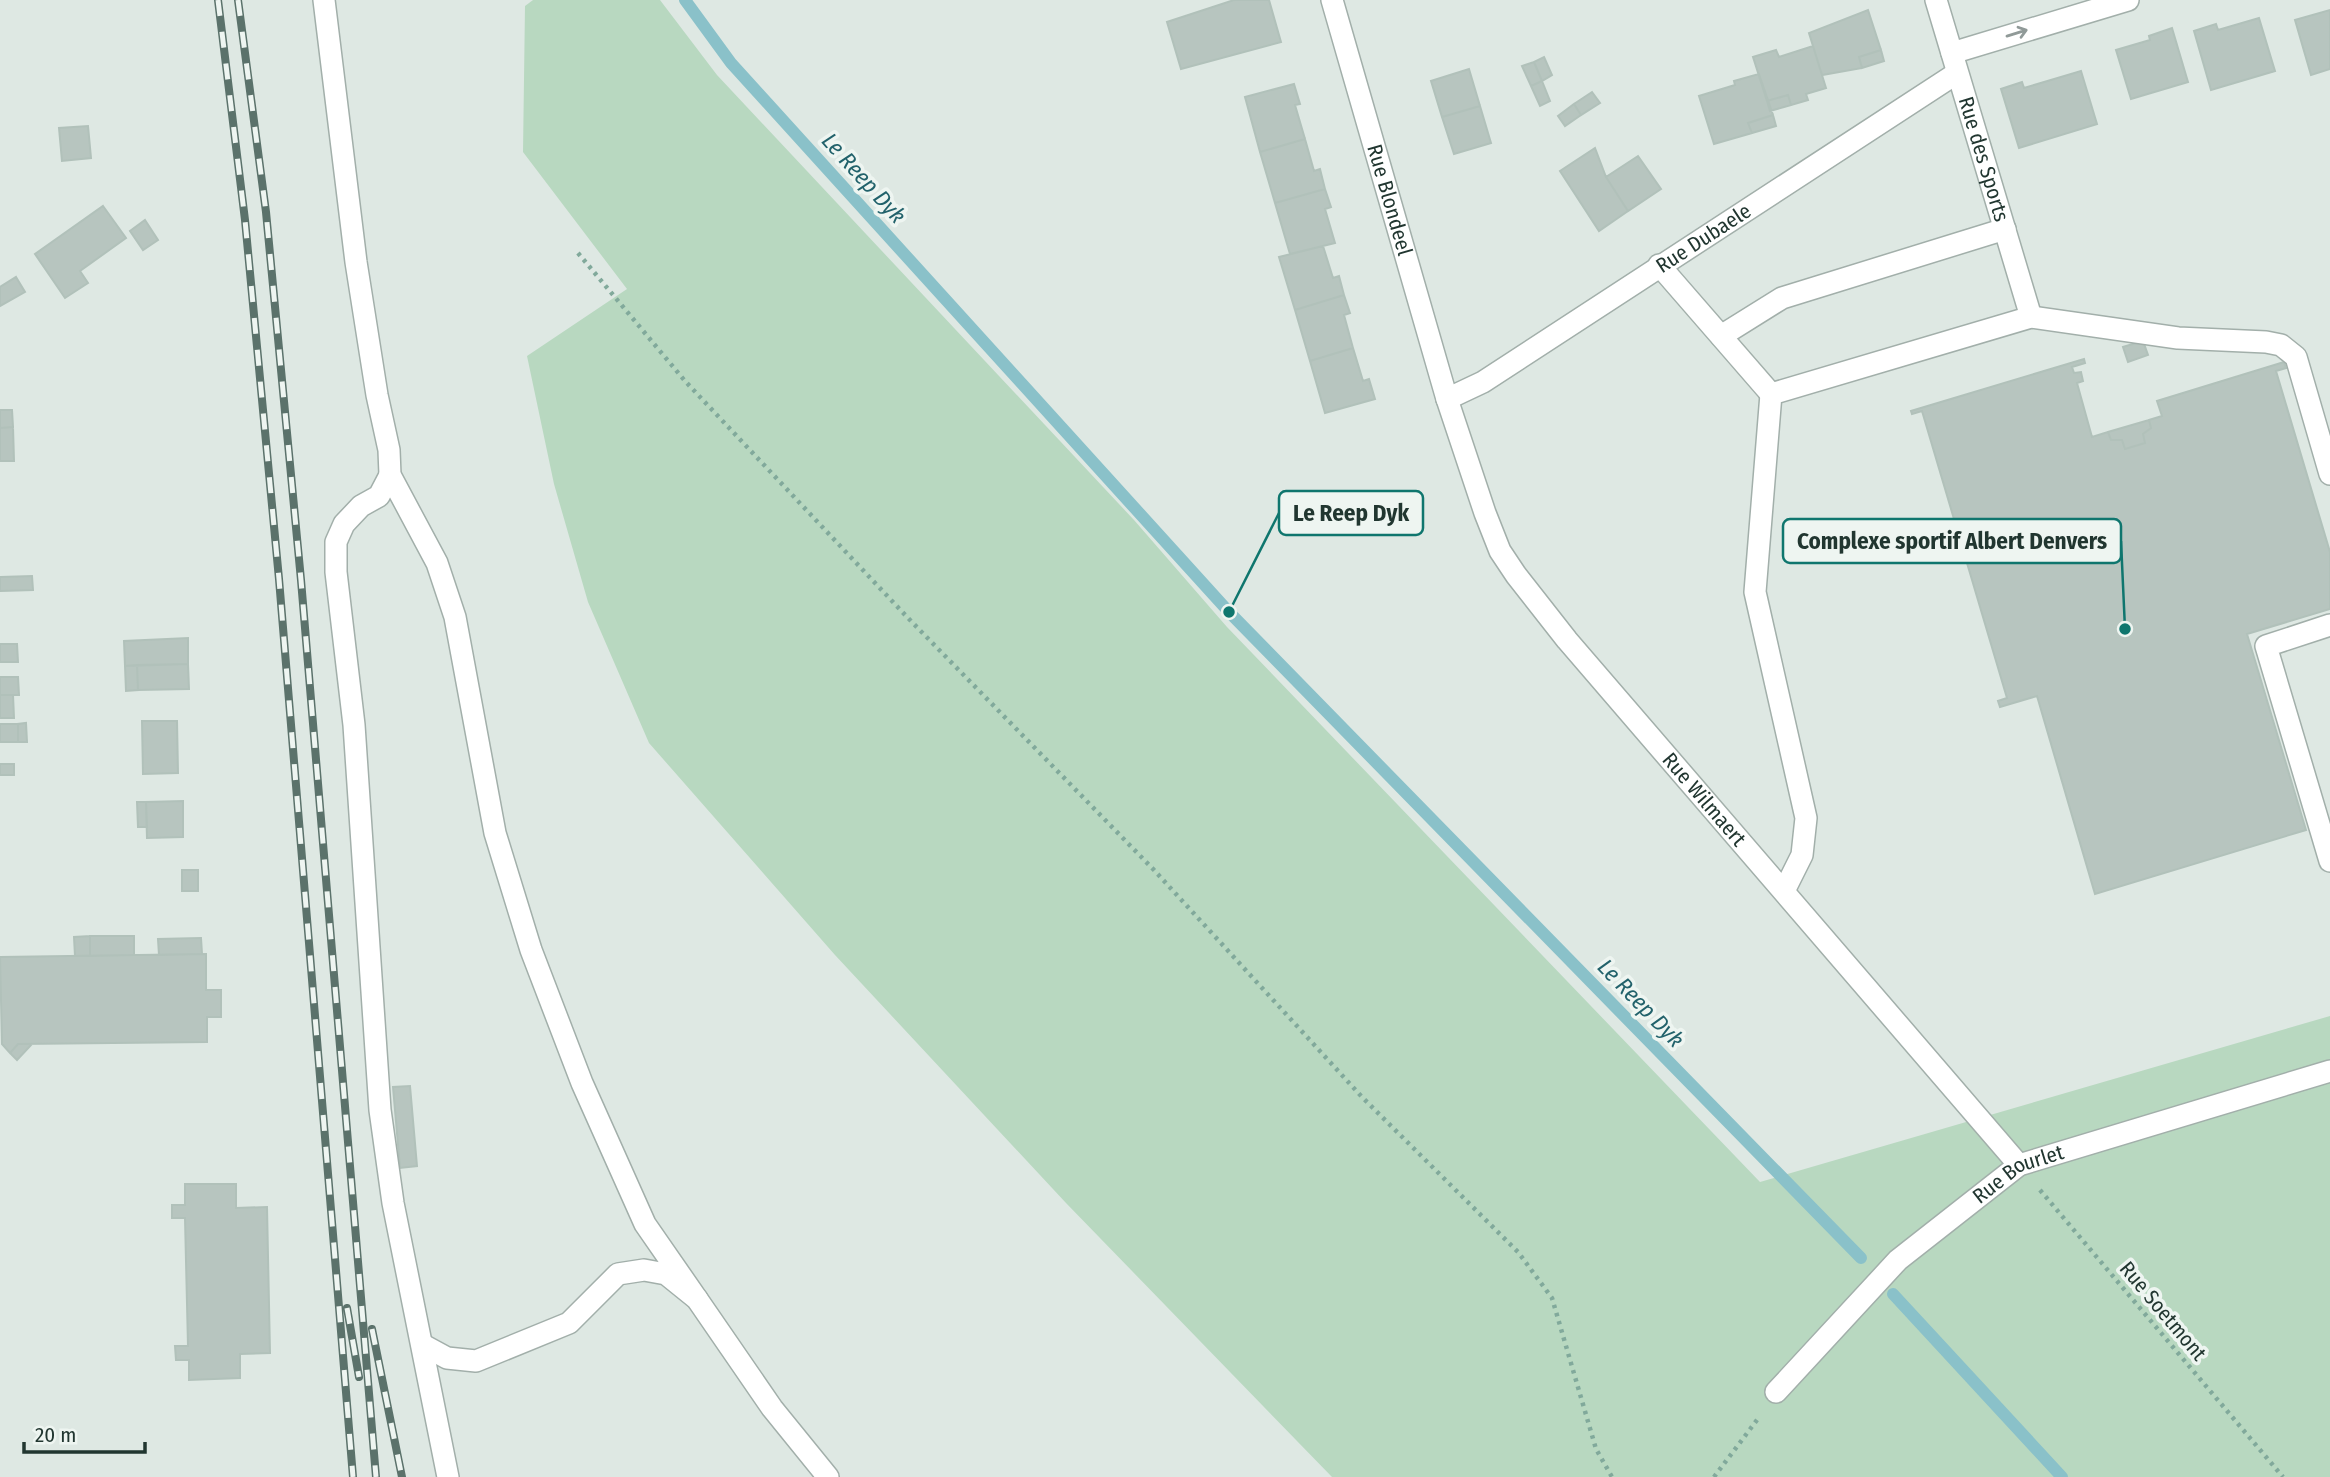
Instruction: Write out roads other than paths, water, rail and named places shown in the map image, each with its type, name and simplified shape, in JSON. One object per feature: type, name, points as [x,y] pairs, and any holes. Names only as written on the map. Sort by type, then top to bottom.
[{"type":"street","points":[[324,0],[356,262],[377,395],[389,450],[390,475],[437,563],[455,617],[495,833],[531,950],[582,1083],[645,1224],[772,1408],[828,1477]]},
{"type":"street","name":"Rue Blondeel","points":[[1332,0],[1447,400]]},
{"type":"street","name":"Rue des Sports","points":[[1936,0],[2031,317]]},
{"type":"street","name":"Rue Dubaele","points":[[1447,400],[1483,382],[1954,63],[2128,0]]},
{"type":"street","points":[[1721,336],[1782,298],[2005,229]]},
{"type":"street","points":[[1659,265],[1771,394],[1755,592],[1806,818],[1802,855],[1784,891]]},
{"type":"street","points":[[1771,394],[2031,317],[2178,338],[2281,345],[2296,358],[2330,474]]},
{"type":"street","name":"Rue Wilmaert","points":[[1447,400],[1492,533],[1516,575],[1567,640],[2019,1165]]},
{"type":"street","points":[[390,475],[379,496],[360,506],[344,524],[336,542],[336,572],[354,725],[380,1110],[393,1203],[448,1477]]},
{"type":"street","points":[[2330,625],[2266,646],[2330,861]]},
{"type":"street","name":"Rue Bourlet","points":[[1776,1392],[1898,1260],[2019,1165],[2330,1071]]},
{"type":"street","points":[[423,1345],[447,1358],[476,1361],[569,1323],[618,1274],[644,1270],[666,1274],[697,1299]]},
{"type":"waterway","name":"Le Reep Dyk","points":[[685,0],[731,63],[1229,612],[1861,1258]]},
{"type":"waterway","name":"Le Reep Dyk","points":[[1893,1294],[2062,1477]]},
{"type":"railway","points":[[218,0],[245,220],[279,579],[353,1477]]},
{"type":"railway","points":[[238,0],[266,212],[301,580],[376,1477]]},
{"type":"railway","points":[[347,1308],[359,1377]]},
{"type":"railway","points":[[372,1329],[402,1477]]},
{"type":"place","name":"Le Reep Dyk","points":[[1229,612]]},
{"type":"place","name":"Complexe sportif Albert Denvers","points":[[2125,629]]}]
